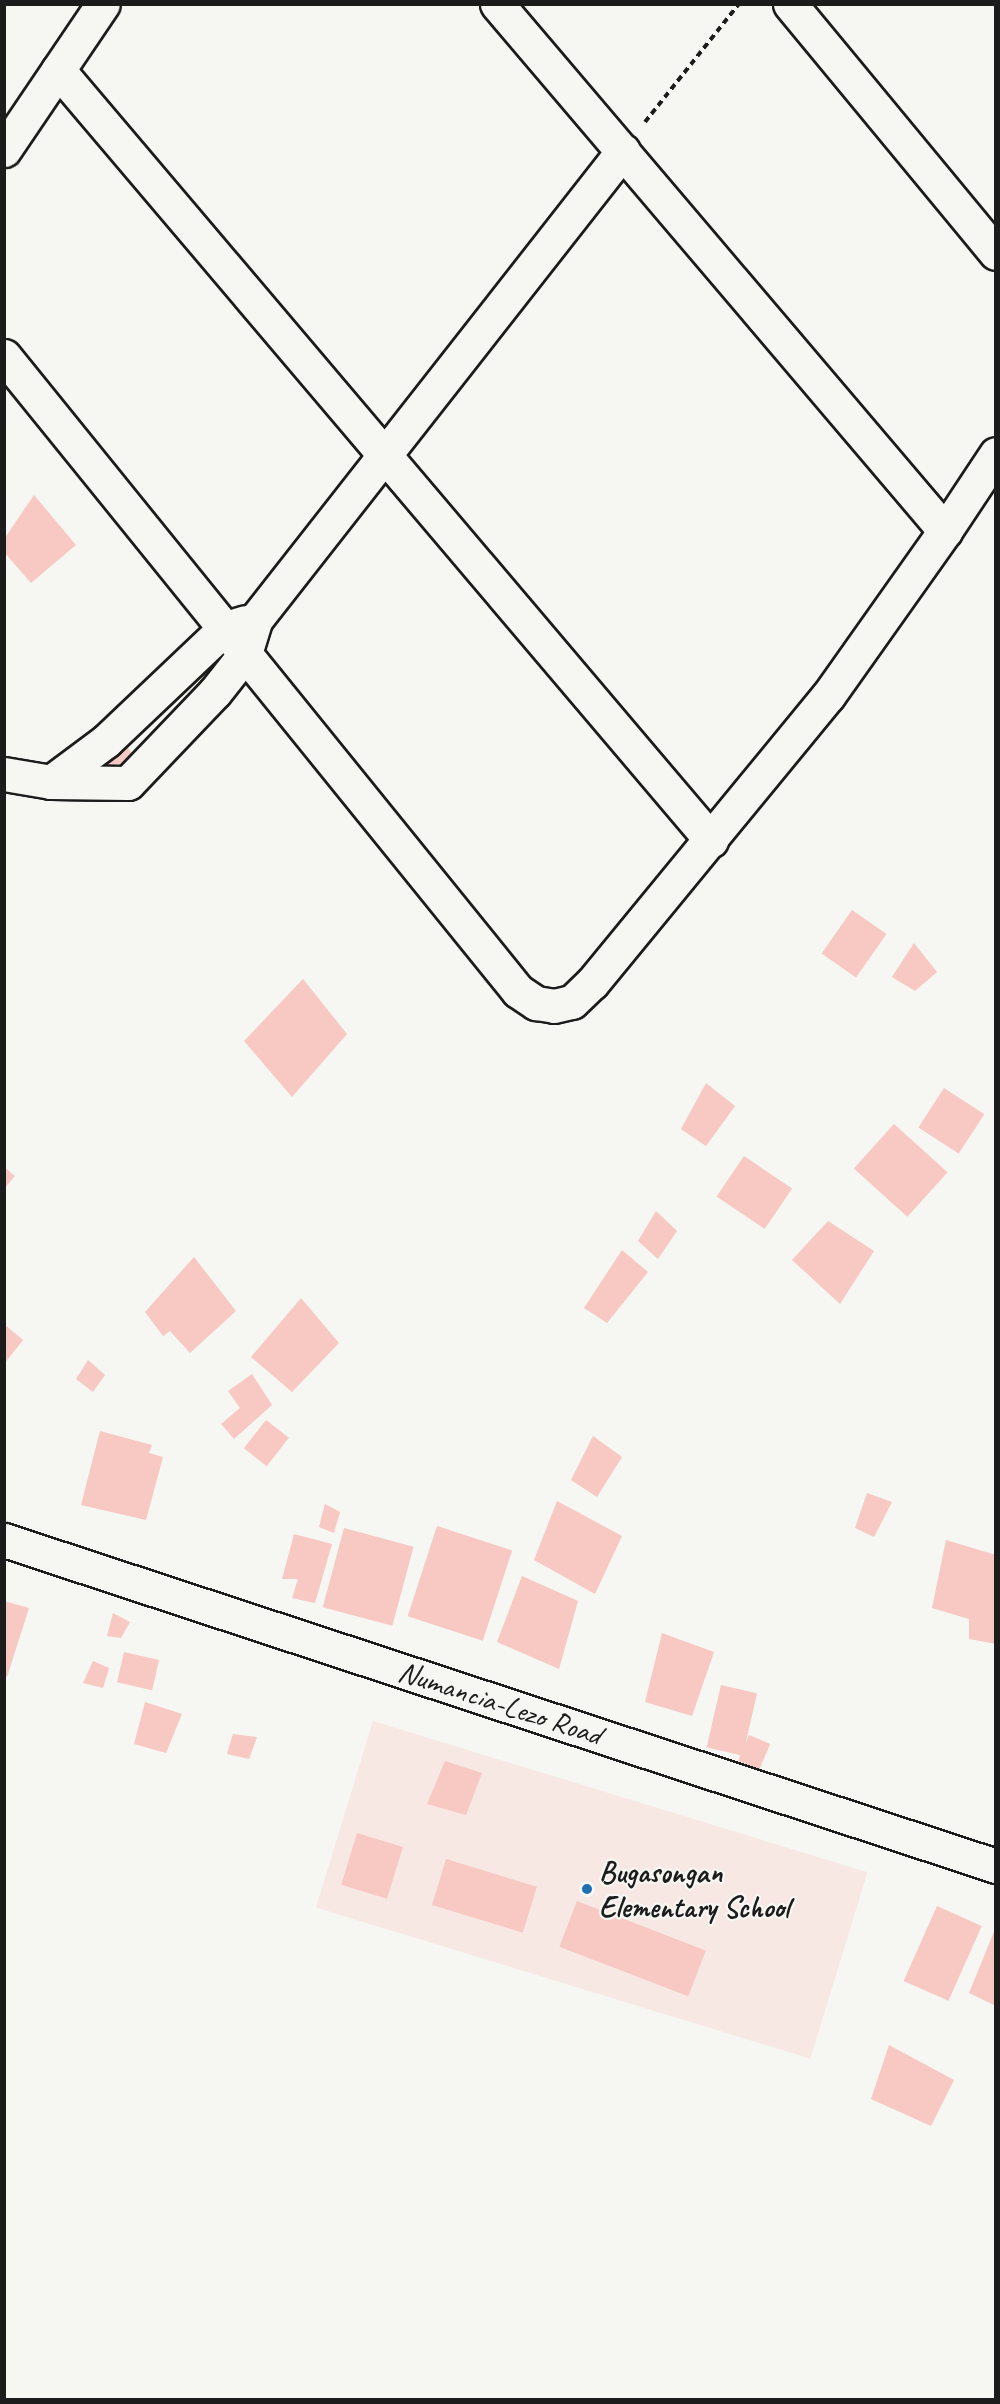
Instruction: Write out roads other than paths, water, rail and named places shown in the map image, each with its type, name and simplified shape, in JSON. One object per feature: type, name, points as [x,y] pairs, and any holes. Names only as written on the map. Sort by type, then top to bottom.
[{"type":"street","points":[[4,150],[103,4]]},
{"type":"street","points":[[497,4],[945,531]]},
{"type":"street","points":[[790,4],[996,253]]},
{"type":"street","points":[[58,70],[711,840]]},
{"type":"street","points":[[4,774],[51,782],[128,783],[215,692],[245,654],[256,618],[382,454],[623,151]]},
{"type":"street","points":[[4,356],[518,991],[536,1003],[554,1006],[572,1002],[578,996],[711,840],[828,696],[945,531],[996,454]]},
{"type":"street","points":[[51,782],[106,741],[224,629],[256,618]]},
{"type":"street","name":"Numancia-Lezo Road","points":[[4,1540],[996,1866]]},
{"type":"place","name":"Bugasongan Elementary School","points":[[587,1889]]}]
